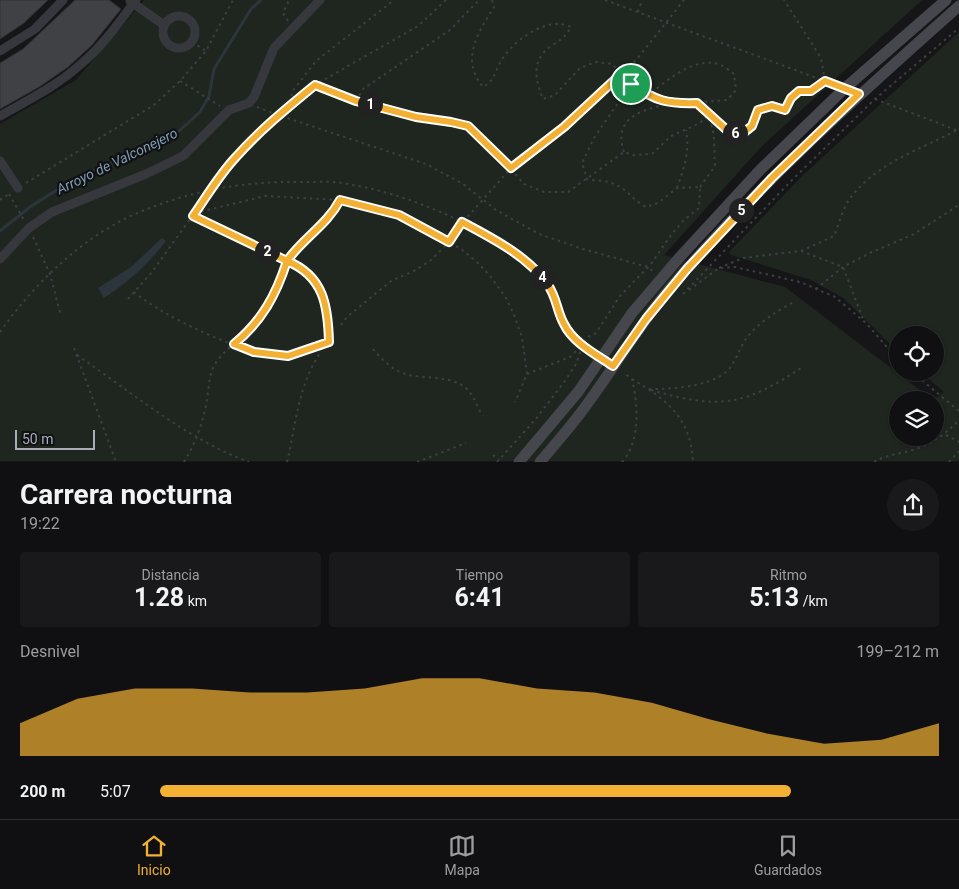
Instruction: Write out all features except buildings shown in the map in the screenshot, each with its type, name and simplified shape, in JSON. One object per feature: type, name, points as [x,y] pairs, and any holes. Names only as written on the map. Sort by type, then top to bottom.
[{"type":"street","points":[[0,51],[35,29],[63,0]]},
{"type":"street","points":[[0,259],[29,228],[52,212],[146,174],[183,156],[229,110],[249,103],[254,97],[274,48],[292,27],[320,0]]},
{"type":"street","points":[[519,462],[578,392],[632,313],[679,258],[762,170],[844,88],[946,0]]},
{"type":"street","points":[[0,116],[51,88],[82,64],[121,22],[133,1],[164,25]]},
{"type":"street","points":[[540,462],[584,408],[646,319],[687,269],[772,178],[859,94],[959,6]]},
{"type":"street","points":[[177,16],[188,19],[192,22],[195,32],[192,42],[183,48],[173,47],[168,44],[163,36],[164,25],[177,16]]},
{"type":"street","points":[[0,161],[18,188]]},
{"type":"path","points":[[0,200],[154,104],[180,81],[206,51],[233,0]]},
{"type":"path","points":[[290,0],[284,13],[292,27]]},
{"type":"path","points":[[294,102],[291,93],[316,61],[394,0]]},
{"type":"path","points":[[128,299],[152,272],[210,190],[236,157],[278,115],[315,85],[418,26],[446,0]]},
{"type":"path","points":[[356,101],[363,88],[450,30],[479,0]]},
{"type":"path","points":[[492,0],[494,7],[482,27],[474,46],[470,64],[476,79],[482,87],[492,82],[508,50],[522,37],[542,28],[560,24],[571,28],[564,39],[550,46],[540,58],[535,69],[537,84],[543,99],[555,95],[580,68],[596,62],[612,64],[631,84],[647,96],[672,104]]},
{"type":"path","points":[[605,0],[844,88]]},
{"type":"path","points":[[638,12],[642,0]]},
{"type":"path","points":[[341,325],[346,317],[390,281],[416,270],[432,260],[449,242],[462,222],[511,168],[564,127],[638,59],[684,0]]},
{"type":"path","points":[[784,0],[821,58],[825,81]]},
{"type":"path","points":[[958,130],[912,151],[873,175],[850,198],[834,236],[801,251],[742,258],[719,268],[684,294],[790,182],[875,100],[959,28]]},
{"type":"path","points":[[192,42],[206,51]]},
{"type":"path","points":[[624,152],[620,140],[623,126],[634,115],[650,107],[727,100],[736,90],[734,74],[721,65],[701,64],[678,74],[647,96]]},
{"type":"path","points":[[180,81],[216,104]]},
{"type":"path","points":[[697,103],[708,115],[729,132],[742,134],[752,126],[758,110],[772,106],[785,110],[791,98],[799,91],[811,91],[825,81]]},
{"type":"path","points":[[587,179],[582,163],[590,146],[631,84]]},
{"type":"path","points":[[315,85],[356,101],[416,117],[468,126],[511,168],[524,184],[544,192],[568,192],[624,152]]},
{"type":"path","points":[[859,94],[958,130]]},
{"type":"path","points":[[249,103],[278,115],[426,164],[463,184],[496,210],[539,234],[583,249],[648,267]]},
{"type":"path","points":[[624,152],[633,155],[652,154],[671,136],[700,123],[708,115]]},
{"type":"path","points":[[527,374],[570,357],[588,337],[596,333],[620,296],[648,267],[684,220],[699,208],[700,187],[716,166],[712,125],[708,115]]},
{"type":"path","points":[[678,188],[687,159],[686,129]]},
{"type":"path","points":[[587,179],[614,183],[626,191],[635,201],[646,207],[658,203],[678,188],[700,187]]},
{"type":"path","points":[[0,332],[21,302],[62,262],[97,237],[134,215],[194,192],[265,181],[341,182],[409,198],[462,222],[491,238],[538,273],[557,300],[564,324],[570,334],[602,358]]},
{"type":"path","points":[[9,194],[29,228],[50,274],[61,316]]},
{"type":"path","points":[[195,213],[265,196],[340,200],[399,215],[449,242],[477,262],[506,298],[522,337],[527,374],[515,402]]},
{"type":"path","points":[[184,462],[196,438],[205,413],[210,374],[220,358],[250,331],[267,310],[287,261],[297,246],[323,225],[340,200]]},
{"type":"path","points":[[816,289],[844,267],[872,252],[914,234],[959,205]]},
{"type":"path","points":[[134,292],[144,301],[181,320],[254,352],[288,356],[329,342],[328,312],[319,287],[299,266],[193,216]]},
{"type":"path","points":[[801,251],[844,267],[864,321]]},
{"type":"path","points":[[719,268],[735,267],[800,282],[835,297],[864,321],[889,350]]},
{"type":"path","points":[[649,389],[684,387],[707,381],[725,373],[735,362],[748,336],[779,310],[794,302]]},
{"type":"path","points":[[493,455],[498,461],[534,420],[576,364],[583,344]]},
{"type":"path","points":[[74,348],[116,462]]},
{"type":"path","points":[[373,349],[387,363],[401,372],[417,377],[447,379],[467,389],[473,396],[483,416]]},
{"type":"path","points":[[287,462],[301,395],[321,352]]},
{"type":"path","points":[[77,355],[196,438],[249,462]]},
{"type":"path","points":[[613,366],[663,398],[684,423],[690,440],[693,462]]},
{"type":"path","points":[[649,389],[684,400],[719,402],[743,398],[761,392],[804,366]]},
{"type":"path","points":[[622,462],[628,456],[636,426],[635,392],[632,379]]},
{"type":"path","points":[[923,381],[959,411]]},
{"type":"path","points":[[874,462],[882,456],[916,449],[946,435],[959,420]]},
{"type":"path","points":[[946,435],[959,442]]},
{"type":"path","points":[[417,462],[466,443]]},
{"type":"path","points":[[948,462],[959,451]]},
{"type":"shaded area","points":[[144,0],[922,0],[762,146],[664,255],[785,287],[889,366],[889,381],[908,381],[921,391],[889,391],[889,446],[944,446],[944,391],[931,381],[944,381],[944,326],[889,326],[889,343],[843,298],[811,280],[731,255],[729,252],[801,177],[959,32],[959,461],[0,461],[0,124],[76,80]]},
{"type":"shaded area","points":[[162,238],[166,241],[145,265],[122,286],[104,298],[98,288],[131,267]]},
{"type":"waterway","name":"Arroyo de Valconejero","points":[[0,231],[30,207],[60,188],[97,169],[139,153],[178,132],[200,112],[209,96],[214,69],[251,9],[261,0]]},
{"type":"route","points":[[631,84],[621,74],[564,127],[511,168],[468,126],[416,117],[356,101],[315,85],[278,115],[236,157],[210,190],[193,216],[287,261],[282,278],[267,310],[250,331],[234,344],[254,352],[288,356],[329,342],[328,312],[319,287],[299,266],[287,261],[297,246],[323,225],[340,200],[399,215],[449,242],[462,222],[491,238],[521,258],[538,273],[557,300],[561,317],[570,334],[613,366],[646,319],[687,269],[772,178],[859,94],[825,81],[811,91],[799,91],[791,98],[785,110],[772,106],[758,110],[752,126],[742,134],[729,132],[708,115],[697,103],[672,104],[647,96],[631,84]]}]
